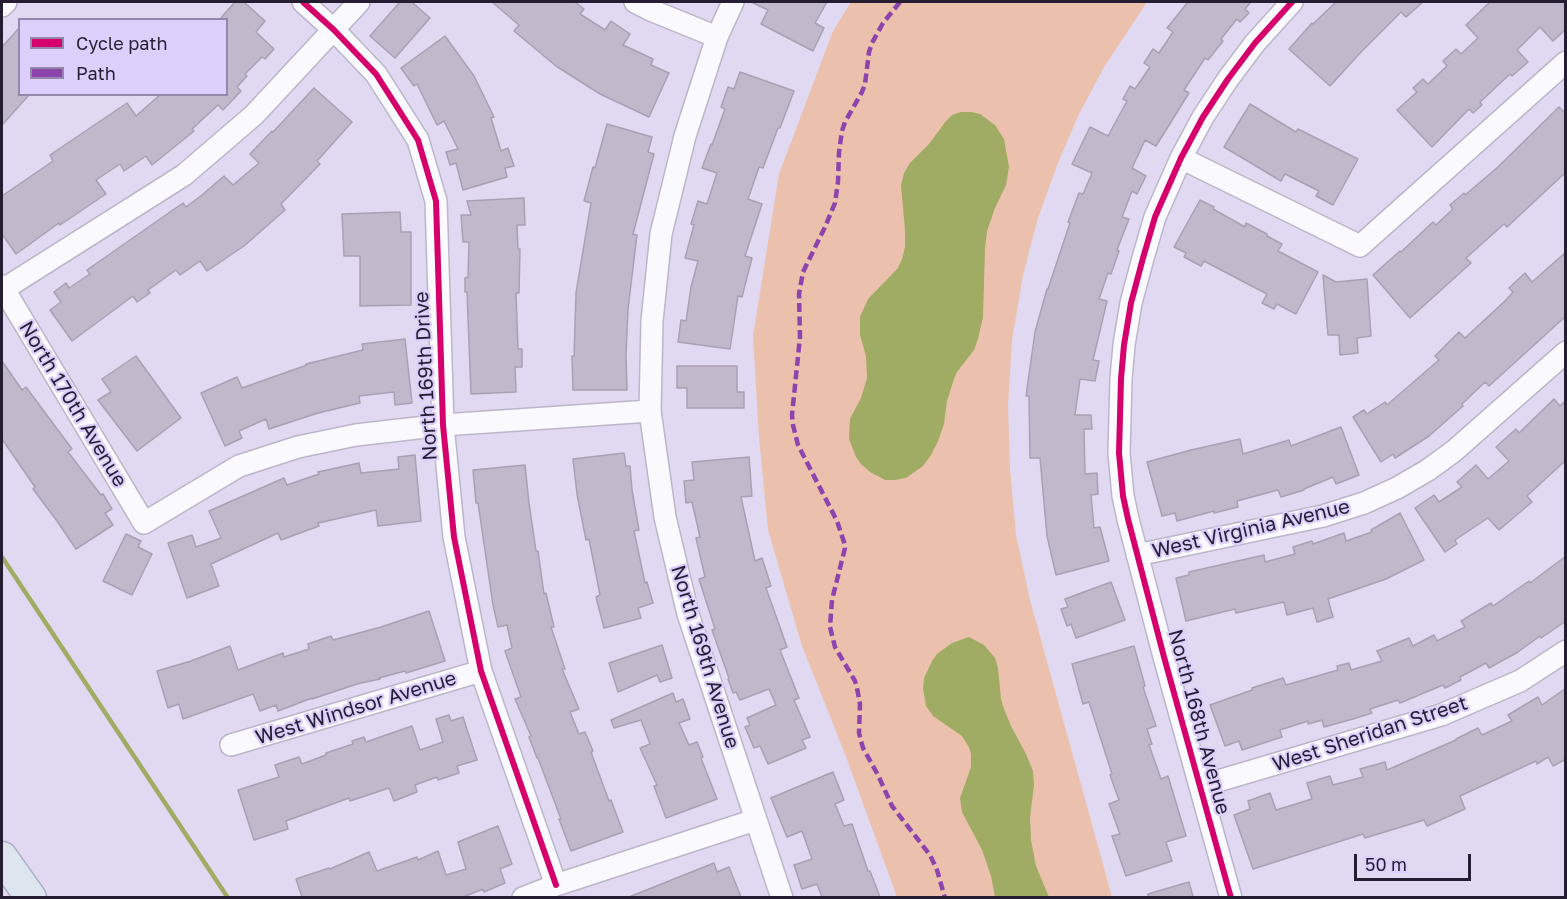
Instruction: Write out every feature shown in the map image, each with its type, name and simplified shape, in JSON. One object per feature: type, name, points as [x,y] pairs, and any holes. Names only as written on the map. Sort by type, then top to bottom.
[{"type":"highway","points":[[2,857],[32,897]]},
{"type":"street","points":[[2,6],[6,2]]},
{"type":"street","name":"North 169th Drive","points":[[303,2],[334,30],[376,74],[418,140],[436,201],[443,425],[454,537],[480,670],[556,885]]},
{"type":"street","points":[[3,288],[184,175],[254,115],[359,2]]},
{"type":"street","points":[[635,2],[717,37]]},
{"type":"street","name":"North 169th Avenue","points":[[733,2],[717,37],[685,136],[661,234],[652,321],[650,411],[665,517],[688,614],[782,897]]},
{"type":"street","points":[[1137,555],[1123,496],[1119,453],[1124,345],[1131,303],[1143,258],[1155,217],[1181,158],[1203,117],[1255,43],[1292,2]]},
{"type":"street","points":[[1181,158],[1360,246],[1566,62]]},
{"type":"street","name":"North 170th Avenue","points":[[3,288],[144,522],[239,466],[298,447],[356,435],[443,425]]},
{"type":"street","name":"West Virginia Avenue","points":[[1137,555],[1323,516],[1364,503],[1397,488],[1454,451],[1566,352]]},
{"type":"street","points":[[443,425],[650,411]]},
{"type":"street","name":"North 168th Avenue","points":[[1137,555],[1231,897]]},
{"type":"street","name":"West Sheridan Street","points":[[1201,786],[1442,715],[1520,681],[1566,651]]},
{"type":"street","name":"West Windsor Avenue","points":[[231,745],[480,670]]},
{"type":"street","points":[[524,897],[755,820]]},
{"type":"shaded area","points":[[851,2],[1147,2],[1104,67],[1078,116],[1038,218],[1023,275],[1012,340],[1008,406],[1010,469],[1016,535],[1030,600],[1112,897],[897,897],[845,754],[802,646],[768,530],[759,437],[753,336],[779,174],[833,31]]},
{"type":"shaded area","points":[[961,112],[980,114],[995,125],[1004,139],[1009,167],[1006,185],[987,231],[983,317],[974,350],[954,379],[947,401],[944,424],[931,455],[923,466],[906,478],[885,480],[861,464],[849,439],[850,419],[861,398],[867,378],[866,356],[860,335],[860,317],[868,299],[898,268],[902,259],[905,230],[901,185],[904,173],[946,121],[952,115]]},
{"type":"shaded area","points":[[969,637],[984,645],[995,658],[1004,709],[1033,771],[1031,840],[1036,866],[1049,897],[995,897],[982,850],[962,812],[960,798],[971,767],[969,747],[962,736],[933,716],[926,706],[924,678],[932,661],[937,654],[952,643]]},
{"type":"building","points":[[235,2],[244,2],[265,21],[256,32],[274,49],[245,74],[247,76],[237,87],[241,91],[223,110],[218,105],[192,129],[194,131],[152,165],[146,156],[124,171],[120,164],[96,180],[106,194],[60,225],[59,223],[16,254],[2,234],[2,196],[53,161],[50,155],[127,103],[136,116],[159,96],[228,96],[228,18],[221,18]]},
{"type":"building","points":[[400,2],[412,2],[430,18],[395,58],[370,36]]},
{"type":"building","points":[[492,2],[575,2],[584,9],[580,14],[605,30],[611,21],[630,34],[623,45],[653,59],[651,65],[669,73],[649,117],[600,94],[556,66],[514,31],[519,25]]},
{"type":"building","points":[[751,2],[827,2],[815,23],[824,28],[813,51],[761,24],[768,10]]},
{"type":"building","points":[[1188,2],[1251,2],[1245,9],[1249,13],[1240,22],[1237,19],[1208,60],[1205,58],[1184,90],[1189,93],[1156,146],[1145,140],[1132,168],[1146,176],[1137,194],[1132,191],[1122,217],[1129,219],[1111,274],[1108,273],[1099,299],[1107,301],[1093,360],[1099,361],[1095,381],[1080,379],[1075,415],[1091,415],[1092,429],[1084,429],[1085,474],[1097,473],[1098,494],[1091,495],[1094,528],[1100,527],[1109,561],[1056,575],[1047,536],[1040,458],[1030,458],[1029,396],[1026,396],[1035,332],[1047,289],[1079,193],[1083,194],[1092,173],[1072,164],[1090,127],[1108,136],[1127,101],[1123,99],[1130,86],[1135,89],[1150,67],[1144,63],[1153,49],[1159,53],[1173,32],[1167,28]]},
{"type":"building","points":[[1336,2],[1423,2],[1406,17],[1401,12],[1330,86],[1289,49],[1312,23]]},
{"type":"building","points":[[1490,2],[1566,2],[1566,29],[1553,41],[1540,27],[1517,50],[1528,62],[1512,76],[1510,74],[1480,102],[1482,105],[1473,113],[1469,109],[1432,147],[1397,110],[1417,92],[1413,88],[1423,79],[1428,84],[1447,66],[1443,61],[1456,49],[1461,54],[1478,38],[1466,25]]},
{"type":"building","points":[[18,29],[18,96],[28,96],[2,125],[2,47]]},
{"type":"building","points":[[445,36],[474,76],[494,117],[491,118],[501,151],[508,148],[514,166],[505,168],[507,177],[463,190],[456,163],[450,165],[446,152],[458,149],[444,121],[437,125],[417,84],[414,86],[401,68]]},
{"type":"building","points":[[740,72],[794,91],[763,168],[759,167],[748,199],[762,204],[745,256],[752,258],[742,297],[738,296],[730,349],[678,342],[681,320],[686,321],[698,261],[685,258],[694,225],[691,224],[698,201],[707,204],[717,173],[702,168],[725,109],[721,107],[728,87],[734,89]]},
{"type":"building","points":[[314,88],[352,122],[317,161],[320,164],[281,204],[285,210],[244,246],[207,271],[200,261],[180,275],[176,270],[148,290],[150,293],[137,302],[133,296],[72,341],[50,310],[61,302],[54,292],[66,283],[69,288],[90,274],[87,270],[183,203],[186,207],[224,176],[233,185],[259,163],[250,154]]},
{"type":"building","points":[[1250,104],[1296,132],[1298,129],[1358,159],[1333,205],[1316,196],[1319,191],[1285,174],[1281,181],[1224,147]]},
{"type":"building","points":[[1559,107],[1566,114],[1566,172],[1507,227],[1504,224],[1466,258],[1471,263],[1410,318],[1373,275],[1433,222],[1436,225],[1453,209],[1450,205],[1498,167]]},
{"type":"building","points":[[607,124],[652,137],[648,152],[654,154],[633,234],[637,235],[628,309],[627,390],[573,390],[572,356],[574,356],[576,293],[591,203],[584,201]]},
{"type":"building","points":[[524,198],[525,225],[517,225],[518,249],[520,249],[519,293],[516,293],[518,349],[522,349],[522,367],[515,367],[516,392],[471,394],[467,292],[465,292],[469,242],[463,242],[461,215],[471,215],[467,201]]},
{"type":"building","points":[[1200,200],[1245,227],[1246,223],[1267,234],[1282,244],[1278,251],[1318,272],[1296,314],[1277,304],[1274,309],[1262,303],[1267,294],[1204,261],[1201,266],[1184,257],[1186,253],[1174,247]]},
{"type":"building","points":[[400,212],[401,232],[411,232],[411,305],[360,306],[360,256],[344,256],[342,214]]},
{"type":"building","points":[[1566,252],[1566,316],[1489,386],[1485,382],[1462,404],[1463,406],[1429,436],[1395,458],[1393,454],[1381,462],[1353,417],[1364,410],[1367,414],[1385,402],[1387,405],[1439,360],[1435,356],[1459,332],[1465,338],[1506,300],[1513,292],[1509,288],[1525,273],[1532,282]]},
{"type":"building","points":[[1323,275],[1336,282],[1367,279],[1371,336],[1357,338],[1358,353],[1340,355],[1339,335],[1328,335]]},
{"type":"building","points":[[405,339],[412,403],[395,405],[394,392],[359,396],[360,403],[318,413],[269,429],[266,419],[239,431],[242,438],[225,446],[201,393],[237,377],[242,388],[306,364],[363,350],[362,344]]},
{"type":"building","points":[[136,356],[181,418],[137,451],[98,400],[111,392],[102,379]]},
{"type":"building","points":[[2,361],[22,390],[26,387],[72,449],[68,452],[101,495],[103,494],[112,509],[105,513],[113,525],[76,549],[33,489],[35,487],[2,439]]},
{"type":"building","points":[[677,366],[737,366],[737,392],[744,392],[744,408],[687,408],[687,388],[677,388]]},
{"type":"building","points":[[1554,399],[1560,406],[1566,400],[1566,460],[1527,496],[1532,502],[1499,530],[1488,518],[1455,540],[1457,544],[1445,552],[1415,508],[1434,495],[1439,502],[1462,487],[1457,482],[1476,465],[1488,479],[1509,461],[1496,447],[1516,429],[1519,433]]},
{"type":"building","points":[[1341,427],[1359,475],[1336,484],[1333,477],[1281,497],[1278,490],[1237,501],[1238,507],[1177,521],[1175,513],[1162,516],[1147,462],[1240,439],[1243,454],[1289,440],[1291,446]]},
{"type":"building","points":[[624,453],[626,466],[630,466],[639,530],[634,531],[645,583],[647,582],[653,603],[638,608],[641,618],[604,628],[596,597],[600,595],[589,539],[586,540],[577,494],[573,459]]},
{"type":"building","points":[[415,455],[421,521],[378,526],[376,510],[318,523],[319,526],[281,540],[278,533],[211,564],[219,586],[187,598],[168,543],[192,535],[196,547],[221,538],[209,511],[284,478],[287,485],[319,474],[318,472],[359,463],[361,473],[399,469],[398,457]]},
{"type":"building","points":[[749,457],[752,496],[741,497],[755,561],[762,558],[771,586],[766,588],[787,647],[780,650],[799,698],[794,700],[810,737],[802,740],[806,748],[768,764],[760,746],[754,748],[745,727],[750,725],[747,718],[776,705],[769,689],[740,700],[736,692],[733,693],[712,630],[715,629],[699,579],[705,577],[696,538],[700,537],[692,502],[686,503],[684,481],[694,480],[692,462]]},
{"type":"building","points":[[525,465],[536,551],[538,551],[544,594],[546,593],[554,627],[551,627],[565,669],[562,669],[579,709],[570,712],[579,734],[585,732],[609,801],[611,800],[623,832],[571,851],[529,737],[531,736],[515,699],[521,697],[505,651],[512,648],[507,625],[498,627],[478,503],[476,503],[473,470]]},
{"type":"building","points":[[1400,513],[1424,560],[1386,579],[1328,599],[1333,617],[1317,622],[1313,608],[1287,615],[1284,602],[1236,613],[1235,609],[1186,621],[1176,578],[1189,575],[1189,572],[1264,555],[1265,562],[1295,554],[1293,547],[1312,541],[1313,544],[1344,533],[1346,541],[1372,532],[1371,530]]},
{"type":"building","points":[[126,534],[141,541],[138,547],[152,554],[132,595],[103,581]]},
{"type":"building","points":[[1566,556],[1566,621],[1518,652],[1489,668],[1486,663],[1445,688],[1443,685],[1400,703],[1398,700],[1370,709],[1372,713],[1324,727],[1322,720],[1308,724],[1308,721],[1280,730],[1282,737],[1242,750],[1239,741],[1225,746],[1210,705],[1283,678],[1286,685],[1338,670],[1337,666],[1349,663],[1351,670],[1382,661],[1377,651],[1409,638],[1413,646],[1434,635],[1437,641],[1465,627],[1461,621],[1491,603],[1493,606],[1529,581],[1530,583]]},
{"type":"building","points":[[1111,582],[1125,620],[1076,638],[1071,624],[1067,626],[1061,609],[1068,607],[1065,599]]},
{"type":"building","points":[[429,611],[445,661],[357,684],[278,711],[276,705],[260,711],[253,694],[183,719],[179,704],[168,708],[157,671],[230,646],[238,670],[283,653],[284,657],[309,649],[308,644],[331,636],[333,640]]},
{"type":"building","points":[[662,645],[672,678],[660,682],[657,675],[618,692],[609,663]]},
{"type":"building","points":[[1134,646],[1145,686],[1143,687],[1156,726],[1147,729],[1152,744],[1149,745],[1161,779],[1168,776],[1186,836],[1166,842],[1172,861],[1126,876],[1112,836],[1120,834],[1109,804],[1119,800],[1089,702],[1083,704],[1072,664]]},
{"type":"building","points":[[1566,688],[1566,759],[1553,766],[1548,757],[1537,764],[1536,761],[1460,796],[1465,809],[1427,826],[1424,820],[1365,838],[1363,834],[1253,869],[1234,815],[1250,809],[1248,801],[1270,793],[1276,810],[1312,799],[1307,783],[1330,776],[1333,785],[1363,777],[1360,769],[1385,762],[1387,770],[1478,728],[1482,735],[1512,721],[1508,715],[1538,697],[1542,705]]},
{"type":"building","points":[[673,693],[676,702],[683,699],[690,719],[679,723],[689,745],[697,742],[717,799],[666,818],[654,786],[657,785],[640,748],[650,744],[641,720],[614,728],[611,720]]},
{"type":"building","points":[[449,715],[451,721],[463,717],[477,760],[457,766],[459,773],[438,780],[437,777],[415,785],[417,792],[394,801],[389,788],[350,801],[349,798],[286,821],[288,829],[254,840],[238,790],[279,777],[275,765],[299,757],[302,764],[353,744],[352,741],[364,737],[366,742],[412,726],[420,750],[443,742],[436,719]]},
{"type":"building","points":[[833,772],[844,800],[835,804],[844,826],[852,824],[868,871],[870,871],[880,897],[822,897],[817,884],[802,889],[794,865],[812,859],[802,831],[787,837],[771,798]]},
{"type":"building","points":[[498,826],[512,864],[500,869],[505,883],[484,892],[483,889],[463,897],[302,897],[296,879],[330,869],[369,852],[377,871],[417,857],[418,860],[438,851],[446,875],[466,869],[458,842]]},
{"type":"building","points":[[714,863],[717,872],[729,867],[741,897],[629,897]]},
{"type":"building","points":[[1189,882],[1193,897],[1148,897],[1148,894]]},
{"type":"waterway","points":[[2,557],[228,898]]},
{"type":"marked path","points":[[900,2],[883,23],[872,43],[865,84],[842,131],[835,203],[803,272],[799,294],[800,337],[792,415],[798,445],[837,521],[844,542],[845,548],[832,600],[830,627],[835,647],[857,688],[860,704],[859,733],[863,748],[892,806],[930,855],[945,898]]},
{"type":"cycle path","points":[[303,2],[334,30],[376,74],[418,140],[436,201],[443,425],[454,537],[481,671],[556,885]]},
{"type":"cycle path","points":[[1231,898],[1164,657],[1123,496],[1119,453],[1121,379],[1131,303],[1143,258],[1155,217],[1181,158],[1203,117],[1228,79],[1255,43],[1292,2]]}]
